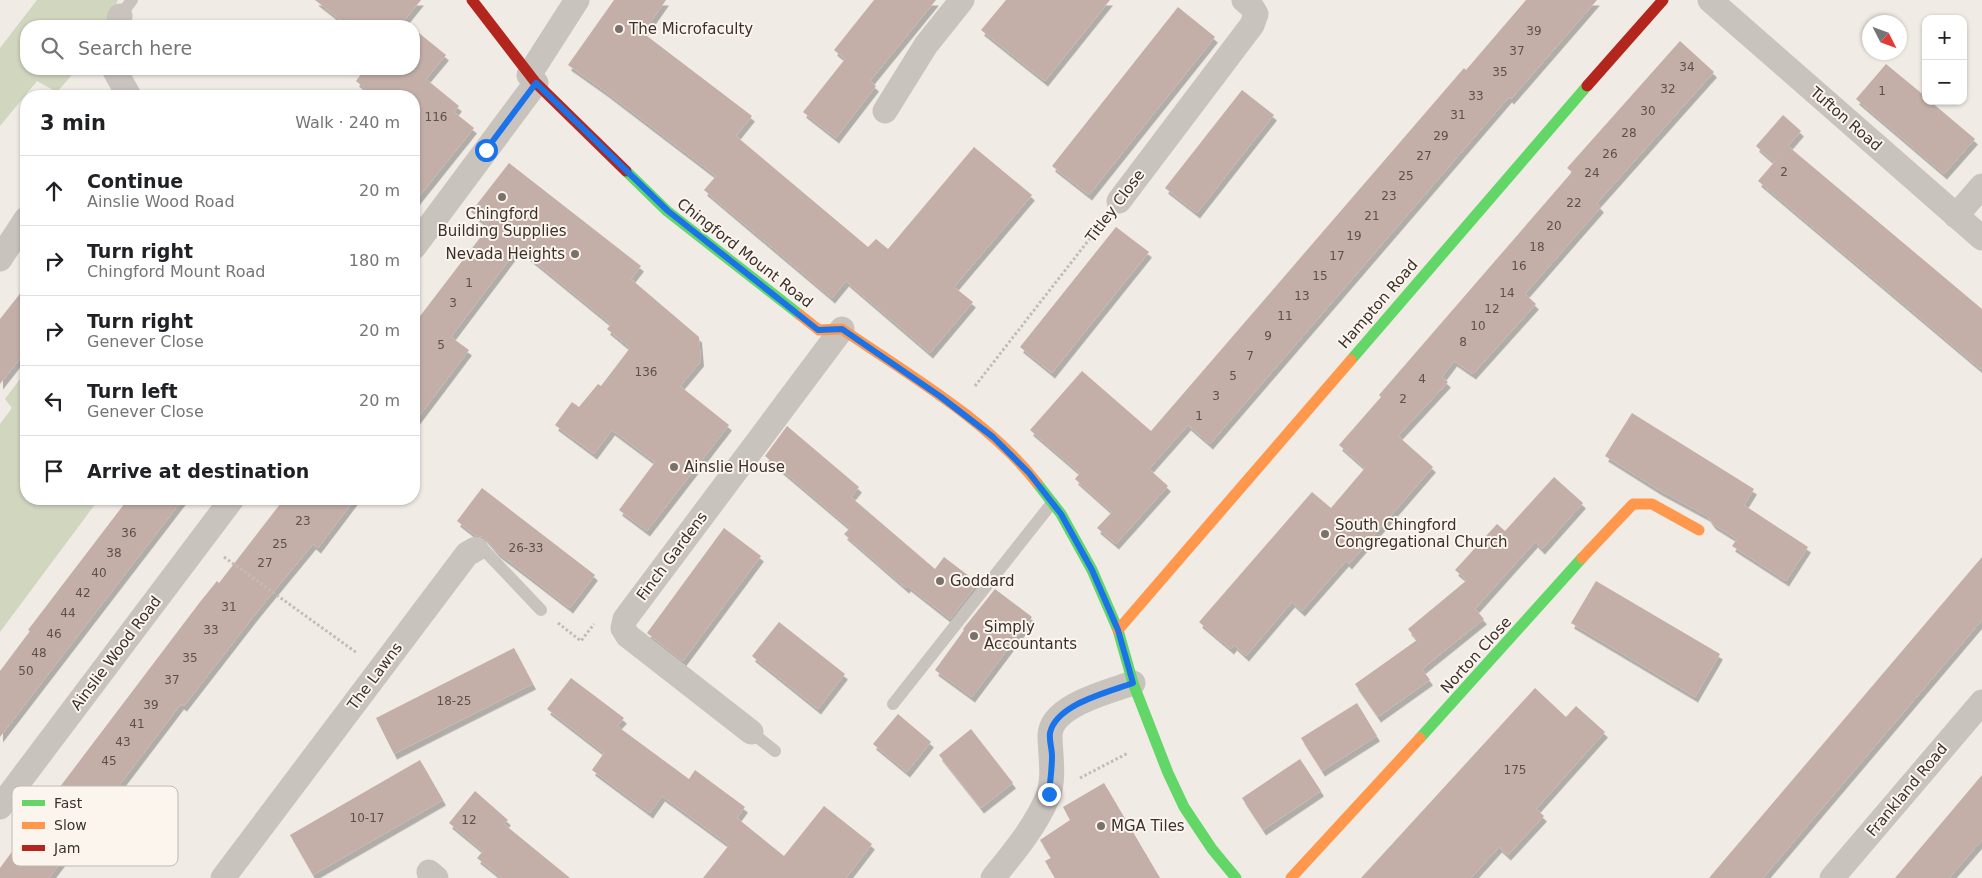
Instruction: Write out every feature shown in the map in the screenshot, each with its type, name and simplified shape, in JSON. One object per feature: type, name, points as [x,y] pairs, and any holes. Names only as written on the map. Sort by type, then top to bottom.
[{"type":"street","name":"Chingford Mount Road","points":[[472,0],[532,79],[668,211],[818,330],[842,329]]},
{"type":"street","points":[[420,238],[532,79],[577,0]]},
{"type":"street","points":[[885,111],[926,44],[962,0]]},
{"type":"street","name":"Titley Close","points":[[1119,201],[1252,25],[1256,14],[1244,0]]},
{"type":"street","name":"Hampton Road","points":[[1118,630],[1663,0]]},
{"type":"street","name":"Tufton Road","points":[[1710,0],[1982,238]]},
{"type":"street","points":[[118,75],[126,90]]},
{"type":"street","points":[[1956,216],[1982,186]]},
{"type":"street","points":[[0,259],[20,228]]},
{"type":"street","points":[[842,329],[957,409],[993,437],[1029,473],[1061,514],[1092,570],[1118,630],[1133,683],[1168,773],[1184,808],[1212,849],[1236,878]]},
{"type":"street","name":"Finch Gardens","points":[[751,732],[628,636],[623,628],[625,619],[842,329]]},
{"type":"street","name":"Norton Close","points":[[1291,878],[1367,798],[1588,551],[1633,504],[1652,504],[1699,530]]},
{"type":"street","name":"Ainslie Wood Road","points":[[16,786],[228,505]]},
{"type":"street","name":"The Lawns","points":[[223,878],[467,554],[476,549]]},
{"type":"street","points":[[993,878],[1030,829],[1049,794],[1052,755],[1050,733],[1056,720],[1066,710],[1133,683]]},
{"type":"street","name":"Frankland Road","points":[[1832,878],[1982,702]]},
{"type":"street","name":"Ainslie Wood Road","points":[[0,807],[12,791]]},
{"type":"lane","points":[[892,704],[1052,503]]},
{"type":"lane","name":"The Lawns","points":[[476,549],[484,550],[541,610]]},
{"type":"lane","name":"Finch Gardens","points":[[751,732],[775,751]]},
{"type":"path","name":"Titley Close","points":[[957,409],[1119,201]]},
{"type":"path","points":[[202,540],[380,669]]},
{"type":"path","points":[[1049,794],[1130,752]]},
{"type":"green space","points":[[37,0],[118,0],[109,20],[22,20]]},
{"type":"green space","points":[[20,22],[20,75],[72,75],[59,90],[53,90],[37,81],[30,90],[20,90],[20,102],[0,126],[0,48]]},
{"type":"green space","points":[[20,379],[20,505],[95,505],[0,632],[0,424],[12,408],[5,399]]},
{"type":"building","points":[[315,0],[421,0],[405,20],[341,20]]},
{"type":"building","points":[[614,0],[666,0],[643,33],[752,116],[736,136],[868,247],[876,239],[888,249],[974,147],[1032,195],[954,287],[973,302],[930,353],[846,281],[832,298],[704,190],[716,176],[568,65]]},
{"type":"building","points":[[874,0],[936,0],[870,81],[876,86],[836,138],[803,112],[845,59],[834,50]]},
{"type":"building","points":[[1006,0],[1110,0],[1045,81],[981,30]]},
{"type":"building","points":[[1526,0],[1597,0],[1511,99],[1509,97],[1210,444],[1188,425],[1149,469],[1168,486],[1116,544],[1097,528],[1112,512],[1075,479],[1080,473],[1030,430],[1082,371],[1151,431],[1464,68],[1466,70]]},
{"type":"building","points":[[1178,7],[1215,37],[1089,195],[1052,166]]},
{"type":"building","points":[[420,34],[446,55],[426,79],[459,106],[454,112],[474,128],[420,196],[420,90],[367,90],[356,81],[360,75],[420,75]]},
{"type":"building","points":[[1680,41],[1714,72],[1597,203],[1601,207],[1525,294],[1536,304],[1473,374],[1454,361],[1442,377],[1448,382],[1398,436],[1433,467],[1349,564],[1346,561],[1302,611],[1292,602],[1246,656],[1234,645],[1231,649],[1199,622],[1312,492],[1331,508],[1365,468],[1339,445],[1381,397],[1379,395],[1572,172],[1567,168]]},
{"type":"building","points":[[1886,64],[1922,94],[1922,105],[1935,105],[1975,139],[1944,174],[1856,99]]},
{"type":"building","points":[[1242,90],[1274,115],[1197,213],[1165,188]]},
{"type":"building","points":[[1783,115],[1801,131],[1774,162],[1756,146]]},
{"type":"building","points":[[1788,146],[1982,309],[1982,370],[1758,181]]},
{"type":"building","points":[[509,163],[641,266],[631,279],[699,337],[701,361],[680,386],[729,425],[647,531],[619,510],[655,462],[612,430],[594,454],[555,425],[572,402],[579,407],[598,384],[601,386],[630,348],[607,329],[611,324],[518,248],[451,337],[469,350],[420,415],[420,316],[489,226],[471,212]]},
{"type":"building","points":[[1116,227],[1149,252],[1052,373],[1020,347]]},
{"type":"building","points":[[20,294],[20,359],[0,384],[0,319]]},
{"type":"building","points":[[1632,413],[1754,489],[1744,505],[1808,547],[1786,581],[1732,546],[1737,539],[1713,524],[1707,516],[1659,490],[1605,456]]},
{"type":"building","points":[[787,426],[859,487],[851,497],[935,569],[944,557],[978,583],[950,619],[908,586],[906,588],[844,534],[850,528],[765,456]]},
{"type":"building","points":[[1554,477],[1583,503],[1542,549],[1535,542],[1475,609],[1484,619],[1422,669],[1430,680],[1378,717],[1355,684],[1417,640],[1408,629],[1467,580],[1455,570],[1497,524],[1505,531]]},
{"type":"building","points":[[482,488],[595,575],[570,608],[497,552],[484,537],[475,535],[457,521]]},
{"type":"building","points":[[123,505],[178,505],[0,737],[0,671],[30,631],[28,630]]},
{"type":"building","points":[[279,505],[350,505],[318,548],[313,544],[184,706],[181,704],[119,786],[61,786],[200,602],[217,581],[219,583]]},
{"type":"building","points":[[724,528],[761,556],[683,661],[647,633]]},
{"type":"building","points":[[1982,557],[1982,620],[1763,878],[1709,878]]},
{"type":"building","points":[[1596,581],[1720,654],[1695,697],[1571,623]]},
{"type":"building","points":[[995,589],[1032,617],[972,697],[935,670],[963,629]]},
{"type":"building","points":[[779,622],[845,674],[818,709],[752,656]]},
{"type":"building","points":[[514,648],[533,684],[394,754],[376,718]]},
{"type":"building","points":[[571,678],[624,718],[617,726],[689,779],[695,770],[745,807],[737,818],[784,856],[824,806],[872,844],[846,878],[703,878],[729,845],[662,796],[650,813],[592,770],[604,753],[547,709]]},
{"type":"building","points":[[1535,688],[1566,717],[1576,706],[1605,732],[1536,809],[1544,816],[1508,855],[1499,847],[1471,878],[1361,878]]},
{"type":"building","points":[[1357,703],[1377,736],[1322,771],[1301,738]]},
{"type":"building","points":[[898,714],[931,742],[907,772],[873,744]]},
{"type":"building","points":[[971,729],[1013,783],[981,808],[939,755]]},
{"type":"building","points":[[1300,759],[1321,791],[1263,830],[1242,798]]},
{"type":"building","points":[[420,760],[443,800],[313,875],[290,835]]},
{"type":"building","points":[[1982,775],[1982,840],[1949,878],[1895,878]]},
{"type":"building","name":"MGA Tiles","points":[[1104,783],[1160,878],[1055,878],[1045,861],[1051,858],[1040,840],[1070,820],[1063,807]]},
{"type":"building","points":[[475,791],[508,820],[504,824],[570,878],[502,878],[477,858],[483,851],[449,823]]},
{"type":"building","points":[[12,852],[12,866],[58,866],[49,878],[0,878],[0,868]]},
{"type":"traffic: fast","points":[[1351,360],[1587,86]]},
{"type":"traffic: fast","points":[[626,171],[667,211],[800,315]]},
{"type":"traffic: fast","points":[[1037,483],[1061,514],[1092,570],[1118,630],[1133,683],[1168,773],[1184,807],[1212,849],[1236,878]]},
{"type":"traffic: fast","points":[[1420,738],[1582,558]]},
{"type":"traffic: slow","points":[[800,315],[819,330],[842,329],[946,399],[995,439],[1037,483]]},
{"type":"traffic: slow","points":[[1118,630],[1351,360]]},
{"type":"traffic: slow","points":[[1582,558],[1633,504],[1652,504],[1699,530]]},
{"type":"traffic: slow","points":[[1291,878],[1420,738]]},
{"type":"traffic: jam","points":[[472,0],[536,83],[626,171]]},
{"type":"traffic: jam","points":[[1587,86],[1663,0]]},
{"type":"place","name":"The Microfaculty","points":[[619,29]]},
{"type":"place","name":"Chingford Building Supplies","points":[[502,197]]},
{"type":"place","name":"Nevada Heights","points":[[575,254]]},
{"type":"place","name":"Ainslie House","points":[[674,467]]},
{"type":"place","name":"South Chingford Congregational Church","points":[[1325,534]]},
{"type":"place","name":"Goddard","points":[[940,581]]},
{"type":"place","name":"Simply Accountants","points":[[974,636]]},
{"type":"place","name":"MGA Tiles","points":[[1101,826]]},
{"type":"route","points":[[486,150],[536,83],[668,211],[818,330],[842,329],[941,397],[993,437],[1029,473],[1061,514],[1092,570],[1118,630],[1133,683],[1086,700],[1066,710],[1056,720],[1050,733],[1052,755],[1049,794]]}]
